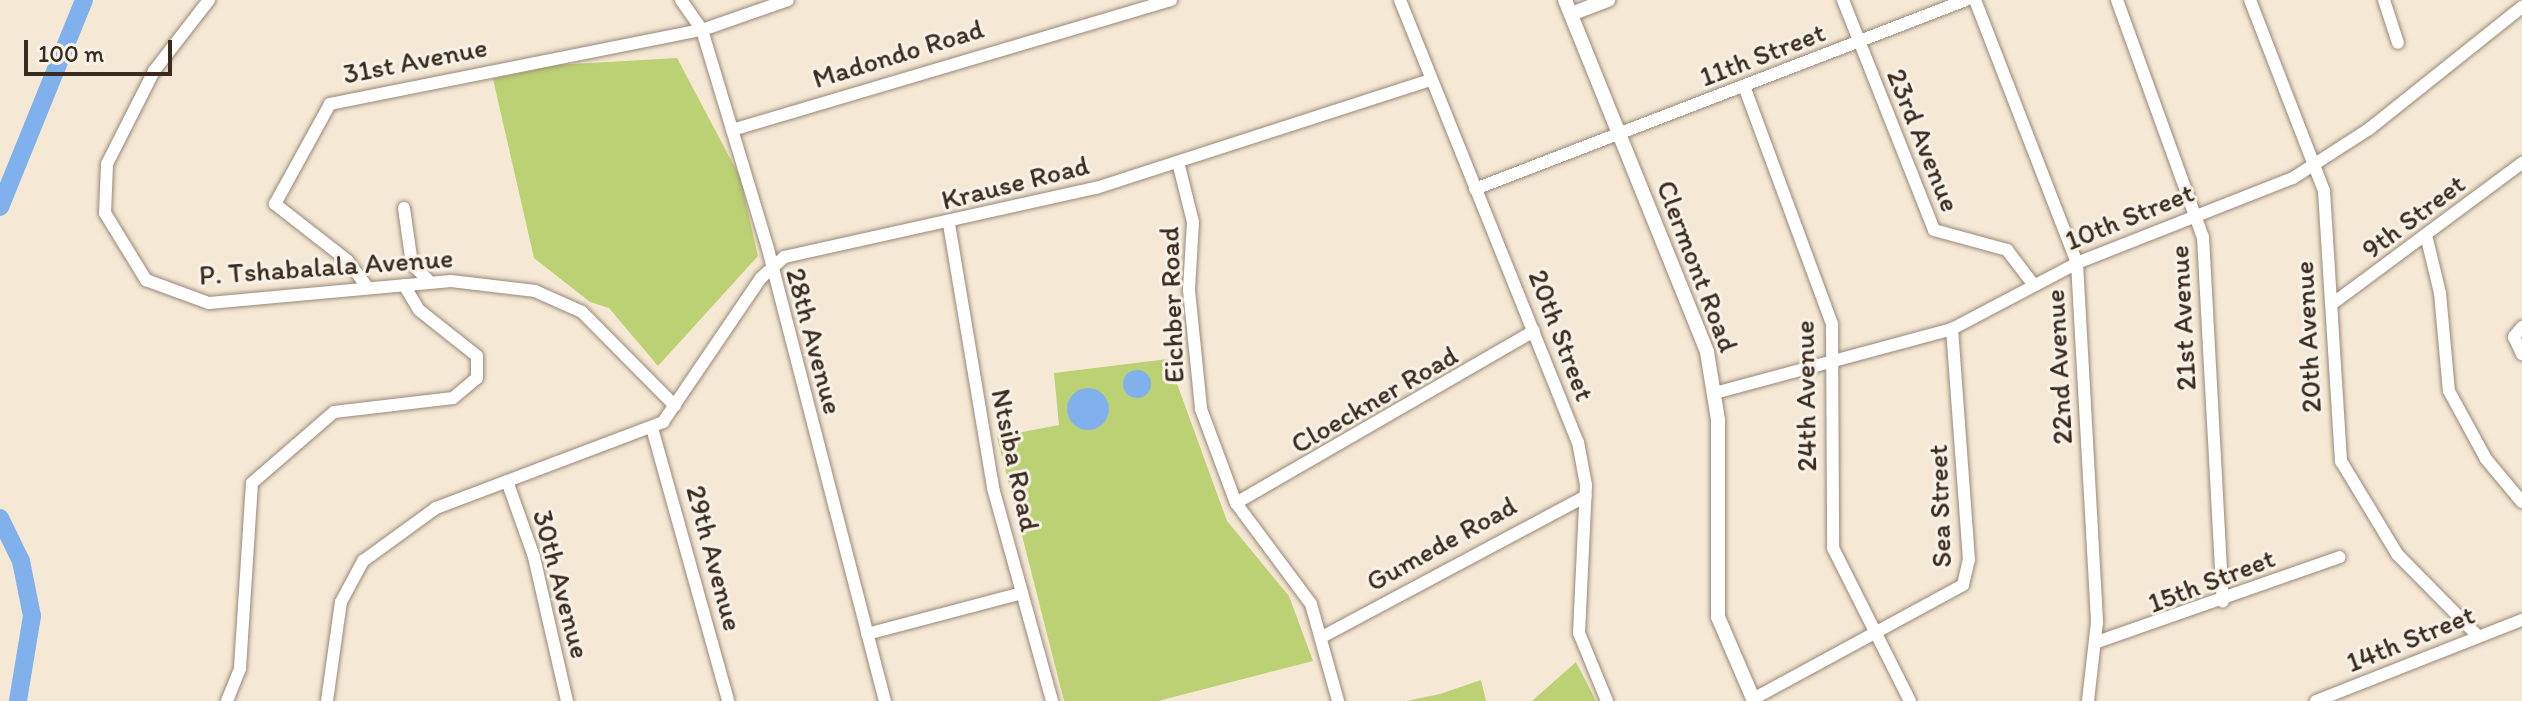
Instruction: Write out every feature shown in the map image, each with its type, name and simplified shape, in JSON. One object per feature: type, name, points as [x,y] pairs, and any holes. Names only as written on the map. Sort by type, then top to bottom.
[{"type":"street","name":"P. Tshabalala Avenue","points":[[209,0],[154,71],[118,134],[102,199],[114,234],[146,280],[190,299],[430,282],[504,286],[568,302],[675,406]]},
{"type":"street","name":"28th Avenue","points":[[681,0],[702,30],[732,130],[885,701]]},
{"type":"street","points":[[702,30],[788,0]]},
{"type":"street","name":"Madondo Road","points":[[732,130],[1171,0]]},
{"type":"street","name":"20th Street","points":[[1400,0],[1578,442],[1586,496],[1579,633],[1607,701]]},
{"type":"street","points":[[1568,7],[1608,0]]},
{"type":"street","name":"23rd Avenue","points":[[1843,0],[1934,230],[2007,250],[2033,284]]},
{"type":"street","name":"11th Street","points":[[1475,189],[1966,0]]},
{"type":"street","name":"22nd Avenue","points":[[1975,0],[2077,263],[2097,642],[2088,701]]},
{"type":"street","name":"21st Avenue","points":[[2117,0],[2198,214],[2223,601]]},
{"type":"street","name":"20th Avenue","points":[[2250,0],[2324,191],[2344,469],[2397,554],[2478,636]]},
{"type":"street","points":[[2384,0],[2398,43]]},
{"type":"street","name":"Clermont Road","points":[[1568,7],[1695,320],[1715,393],[1718,617],[1753,700]]},
{"type":"street","name":"10th Street","points":[[1715,393],[1833,357],[1952,329],[2077,263],[2314,163],[2522,7]]},
{"type":"street","name":"31st Avenue","points":[[368,288],[348,261],[275,204],[330,104],[702,30]]},
{"type":"street","name":"Krause Road","points":[[770,266],[795,254],[949,224],[1178,162],[1430,80]]},
{"type":"street","name":"24th Avenue","points":[[1744,86],[1830,314],[1833,357],[1833,548],[1910,701]]},
{"type":"street","name":"Eichber Road","points":[[1178,162],[1193,222],[1195,382],[1236,503],[1306,595],[1322,637],[1338,701]]},
{"type":"street","name":"9th Street","points":[[2332,304],[2427,239],[2522,163]]},
{"type":"street","points":[[404,208],[412,264],[430,282]]},
{"type":"street","name":"Ntsiba Road","points":[[949,224],[984,447],[1052,701]]},
{"type":"street","points":[[2427,239],[2449,391],[2486,459],[2522,502]]},
{"type":"street","points":[[327,701],[333,635],[355,570],[423,515],[652,428],[675,406],[770,266]]},
{"type":"street","points":[[227,701],[242,648],[252,483],[334,412],[453,398],[477,378],[477,356],[419,310],[404,285]]},
{"type":"street","name":"Sea Street","points":[[1753,700],[1950,598],[1968,573],[1952,329]]},
{"type":"street","name":"Cloeckner Road","points":[[1236,503],[1534,331]]},
{"type":"street","points":[[2518,332],[2522,354]]},
{"type":"street","name":"29th Avenue","points":[[652,428],[728,701]]},
{"type":"street","name":"30th Avenue","points":[[507,481],[534,557],[567,701]]},
{"type":"street","name":"Gumede Road","points":[[1322,637],[1586,496]]},
{"type":"street","name":"15th Street","points":[[2097,642],[2223,601],[2340,557]]},
{"type":"street","points":[[867,634],[1022,593]]},
{"type":"street","name":"14th Street","points":[[2316,701],[2522,620]]},
{"type":"green space","points":[[677,58],[740,177],[758,256],[658,366],[609,308],[590,302],[534,258],[493,79],[556,65]]},
{"type":"green space","points":[[1168,359],[1227,521],[1289,596],[1313,661],[1158,701],[1064,701],[997,437],[1059,425],[1054,373]]},
{"type":"green space","points":[[1576,662],[1596,701],[1532,701]]},
{"type":"green space","points":[[1481,680],[1486,701],[1406,701],[1440,694]]},
{"type":"water","points":[[1137,370],[1147,374],[1151,384],[1147,394],[1137,398],[1127,394],[1123,384],[1127,374]]},
{"type":"water","points":[[1088,388],[1103,394],[1109,409],[1103,424],[1088,430],[1073,424],[1067,409],[1073,394]]},
{"type":"waterway","points":[[0,207],[84,0]]},
{"type":"waterway","points":[[0,518],[21,561],[32,616],[18,701]]}]
